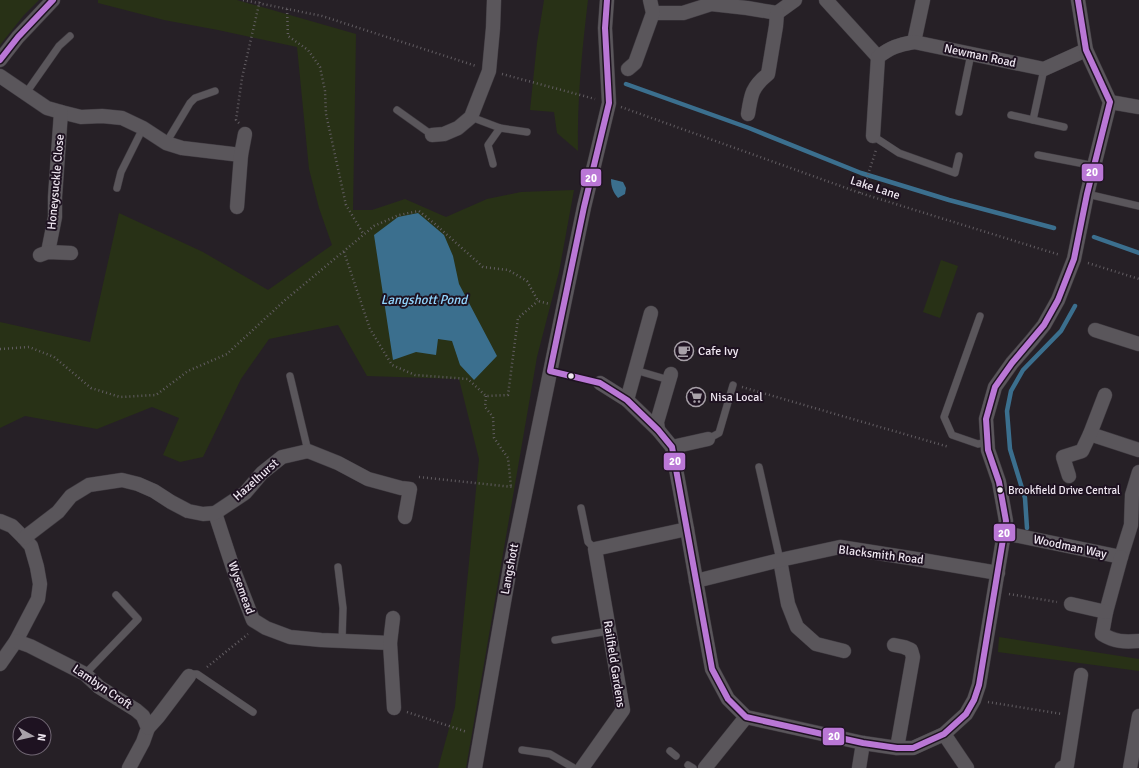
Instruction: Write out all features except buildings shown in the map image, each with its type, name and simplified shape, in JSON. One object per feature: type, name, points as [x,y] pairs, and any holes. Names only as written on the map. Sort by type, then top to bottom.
[{"type":"street","points":[[0,60],[18,37],[52,0]]},
{"type":"street","points":[[432,134],[444,134],[458,128],[472,117],[489,71],[494,0]]},
{"type":"street","points":[[607,0],[605,28],[609,103]]},
{"type":"street","points":[[628,69],[635,63],[652,6],[683,13],[711,4],[776,13],[795,0]]},
{"type":"street","points":[[826,0],[878,57],[872,136]]},
{"type":"street","points":[[878,57],[888,49],[914,42],[923,0]]},
{"type":"street","points":[[600,383],[627,400],[658,430],[672,448],[712,669],[728,699],[746,717],[863,743],[897,748],[913,748],[944,734],[966,714],[974,700],[979,685],[1006,521],[999,482],[988,450],[986,419],[995,387],[1012,362],[1044,325],[1058,300],[1074,259],[1087,194],[1110,102],[1086,50],[1078,0]]},
{"type":"street","points":[[748,114],[752,92],[759,81],[768,74],[776,26],[776,13]]},
{"type":"street","name":"Newman Road","points":[[914,42],[1044,69]]},
{"type":"street","points":[[1044,69],[1086,50]]},
{"type":"street","points":[[0,76],[47,108],[81,116],[122,118],[143,128],[166,144],[182,148],[242,154]]},
{"type":"street","points":[[1110,102],[1139,107]]},
{"type":"street","name":"Langshott","points":[[475,768],[511,562],[584,207],[609,103]]},
{"type":"street","name":"Honeysuckle Close","points":[[61,112],[55,217],[43,254],[71,253]]},
{"type":"street","points":[[237,207],[245,134]]},
{"type":"street","points":[[627,400],[652,313]]},
{"type":"street","points":[[1095,330],[1139,344]]},
{"type":"street","points":[[658,430],[657,422],[670,377]]},
{"type":"street","points":[[1069,476],[1063,457],[1082,451],[1105,395]]},
{"type":"street","points":[[1090,434],[1139,450]]},
{"type":"street","points":[[672,448],[708,439]]},
{"type":"street","points":[[308,450],[338,463],[368,479],[410,489],[405,517]]},
{"type":"street","name":"Hazelhurst","points":[[215,513],[245,493],[262,473],[282,457],[308,450]]},
{"type":"street","name":"Woodman Way","points":[[1004,533],[1121,557],[1135,526],[1132,495],[1139,472]]},
{"type":"street","points":[[24,538],[58,512],[71,496],[89,485],[122,480],[138,484],[154,491],[171,502],[188,510],[204,514],[215,513]]},
{"type":"street","name":"Wysemead","points":[[215,513],[234,571],[253,620],[266,628],[290,637],[390,643]]},
{"type":"street","points":[[0,521],[12,526],[31,546],[40,584],[38,598],[16,641],[1,659]]},
{"type":"street","points":[[595,549],[687,529]]},
{"type":"street","name":"Blacksmith Road","points":[[696,581],[840,547],[998,573]]},
{"type":"street","name":"Railfield Gardens","points":[[582,768],[623,710],[595,549]]},
{"type":"street","points":[[1121,557],[1106,612],[1102,634],[1110,639],[1122,642],[1139,641]]},
{"type":"street","points":[[780,560],[788,604],[797,627],[816,644],[844,651]]},
{"type":"street","points":[[1071,604],[1106,612]]},
{"type":"street","points":[[393,618],[390,643],[394,708]]},
{"type":"street","name":"Lambyn Croft","points":[[16,641],[30,646],[85,674],[99,687],[136,710],[145,722]]},
{"type":"street","points":[[894,645],[911,650],[913,657],[897,748]]},
{"type":"street","points":[[1062,768],[1067,765],[1081,675]]},
{"type":"street","points":[[129,768],[143,742],[145,722],[158,717],[195,676]]},
{"type":"street","points":[[1130,768],[1139,716]]},
{"type":"street","points":[[705,768],[746,717]]},
{"type":"street","points":[[944,734],[968,768]]},
{"type":"street","points":[[859,768],[863,743]]},
{"type":"lane","points":[[26,93],[59,46],[70,36]]},
{"type":"lane","points":[[958,112],[972,54]]},
{"type":"lane","points":[[1033,120],[1044,69]]},
{"type":"lane","points":[[166,144],[190,103],[201,95],[215,91]]},
{"type":"lane","points":[[397,110],[432,134]]},
{"type":"lane","points":[[1011,115],[1064,127]]},
{"type":"lane","points":[[472,117],[500,128],[527,132]]},
{"type":"lane","points":[[117,188],[121,172],[143,128]]},
{"type":"lane","points":[[493,164],[488,145],[500,128]]},
{"type":"lane","points":[[872,136],[900,154],[955,173],[959,156]]},
{"type":"lane","points":[[1038,155],[1095,166]]},
{"type":"lane","points":[[1087,194],[1139,206]]},
{"type":"lane","points":[[980,316],[944,417],[952,435],[978,444],[988,442]]},
{"type":"lane","points":[[635,370],[670,377]]},
{"type":"lane","points":[[550,371],[600,383]]},
{"type":"lane","points":[[290,376],[308,450]]},
{"type":"lane","points":[[708,439],[719,433],[733,385]]},
{"type":"lane","points":[[759,467],[780,560]]},
{"type":"lane","points":[[581,508],[588,542],[595,549]]},
{"type":"lane","points":[[338,567],[343,608],[342,641]]},
{"type":"lane","points":[[85,674],[138,619],[116,595]]},
{"type":"lane","points":[[555,640],[609,631]]},
{"type":"lane","points":[[195,676],[253,712]]},
{"type":"lane","points":[[522,750],[550,754],[574,768]]},
{"type":"lane","points":[[670,751],[676,756]]},
{"type":"path","name":"Lake Lane","points":[[243,0],[259,2],[322,16],[489,71],[609,103],[860,193],[1139,279]]},
{"type":"path","points":[[245,134],[236,120],[242,78],[259,2]]},
{"type":"path","points":[[287,9],[288,36],[308,50],[320,67],[326,114],[346,206],[364,235]]},
{"type":"path","points":[[860,193],[865,184],[876,150]]},
{"type":"path","points":[[0,349],[29,347],[54,357],[91,388],[120,397],[156,396],[188,371],[227,354],[284,301],[374,226],[399,215],[419,211],[483,267],[508,270],[527,281],[538,302]]},
{"type":"path","points":[[344,252],[370,329],[392,365],[415,375],[468,379],[486,396],[508,395],[518,318],[538,302],[564,307]]},
{"type":"path","points":[[733,385],[954,448]]},
{"type":"path","points":[[486,396],[485,407],[494,417],[494,438],[508,458],[511,487]]},
{"type":"path","points":[[410,489],[413,477],[526,489]]},
{"type":"path","points":[[994,591],[1071,604]]},
{"type":"path","points":[[195,676],[260,624]]},
{"type":"path","points":[[974,700],[1074,716]]},
{"type":"path","points":[[394,708],[480,736]]},
{"type":"green space","points":[[0,0],[39,0],[24,15],[0,45]]},
{"type":"green space","points":[[98,0],[237,0],[356,34],[353,210],[372,210],[405,199],[446,217],[487,199],[521,192],[574,190],[559,272],[537,357],[466,768],[438,768],[455,707],[479,459],[459,379],[367,376],[338,325],[269,339],[241,379],[203,457],[180,462],[163,455],[179,418],[152,407],[97,429],[25,416],[0,428],[0,322],[90,342],[119,213],[203,252],[268,290],[332,245],[319,208],[309,169],[297,47],[164,20],[98,3]]},
{"type":"green space","points":[[544,0],[588,0],[580,75],[578,151],[557,133],[554,112],[530,110],[537,43]]},
{"type":"green space","points":[[941,260],[958,266],[940,318],[923,312]]},
{"type":"green space","points":[[999,637],[1139,659],[1139,671],[998,652]]},
{"type":"water","points":[[611,179],[623,182],[626,188],[625,194],[618,198],[611,184]]},
{"type":"water","name":"Langshott Pond","points":[[418,213],[444,235],[453,256],[459,284],[497,356],[474,380],[460,365],[452,341],[438,339],[436,355],[416,352],[393,360],[374,235],[398,217]]},
{"type":"waterway","points":[[626,84],[749,128],[861,173],[949,200],[1054,228]]},
{"type":"waterway","points":[[1094,237],[1139,253]]},
{"type":"waterway","points":[[1027,528],[1025,498],[1010,449],[1007,411],[1011,391],[1023,370],[1061,331],[1075,306]]},
{"type":"transit line","name":"20","points":[[0,60],[18,37],[53,0]]},
{"type":"transit line","name":"20","points":[[607,0],[605,28],[609,103],[584,207],[550,371],[600,383],[627,400],[658,430],[672,447],[712,669],[728,699],[746,717],[863,743],[897,748],[913,748],[944,734],[966,714],[974,700],[979,685],[1006,521],[999,482],[988,450],[986,419],[995,387],[1012,363],[1044,325],[1058,300],[1074,259],[1087,194],[1110,102],[1086,50],[1078,0]]},
{"type":"place","name":"Cafe Ivy","points":[[684,351]]},
{"type":"place","name":"Nisa Local","points":[[696,397]]},
{"type":"place","name":"Brookfield Drive Central","points":[[1000,490]]}]
